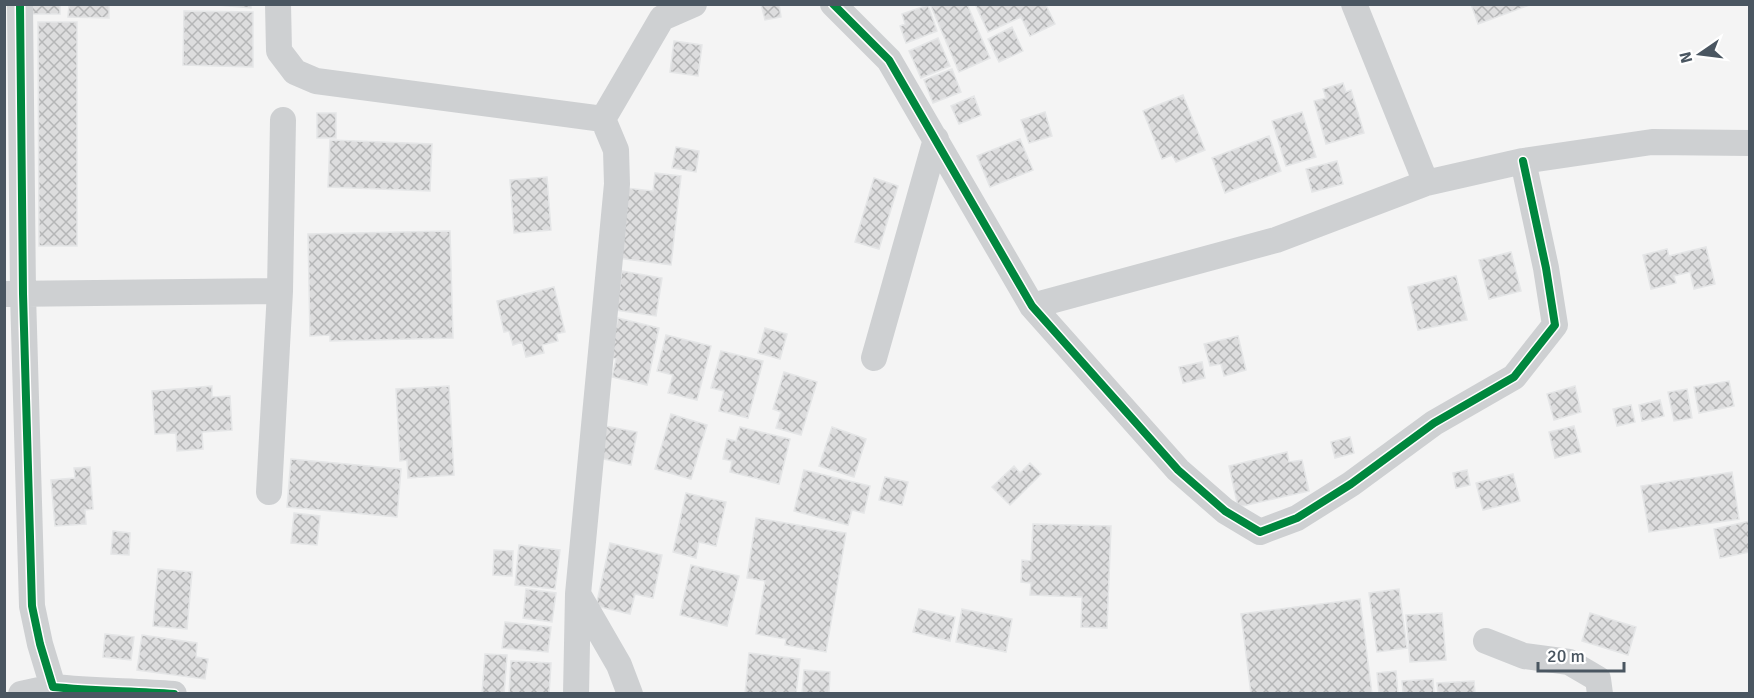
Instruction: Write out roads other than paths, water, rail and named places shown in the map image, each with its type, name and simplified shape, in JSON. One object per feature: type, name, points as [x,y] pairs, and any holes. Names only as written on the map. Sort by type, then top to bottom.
[{"type":"street","points":[[20,4],[14,294],[33,606],[40,644],[53,687]]},
{"type":"street","points":[[278,4],[279,51],[295,72],[316,81],[603,119]]},
{"type":"street","points":[[603,119],[662,18],[694,4]]},
{"type":"street","points":[[833,4],[889,60],[1032,306],[1178,470],[1225,511],[1260,532],[1296,518],[1350,484],[1434,423],[1514,376],[1556,326],[1523,161]]},
{"type":"street","points":[[1354,4],[1426,183]]},
{"type":"street","points":[[576,693],[578,594],[617,184],[616,150],[603,119]]},
{"type":"street","points":[[269,492],[280,291],[283,120]]},
{"type":"street","points":[[874,358],[936,139]]},
{"type":"street","points":[[1032,306],[1276,240],[1426,183],[1523,161],[1652,142],[1749,142]]},
{"type":"street","points":[[14,294],[280,291]]},
{"type":"street","points":[[578,594],[619,664],[630,693]]},
{"type":"street","points":[[1486,641],[1524,656],[1569,662],[1598,680],[1600,693]]},
{"type":"street","points":[[21,693],[53,687],[89,691],[174,693]]}]
